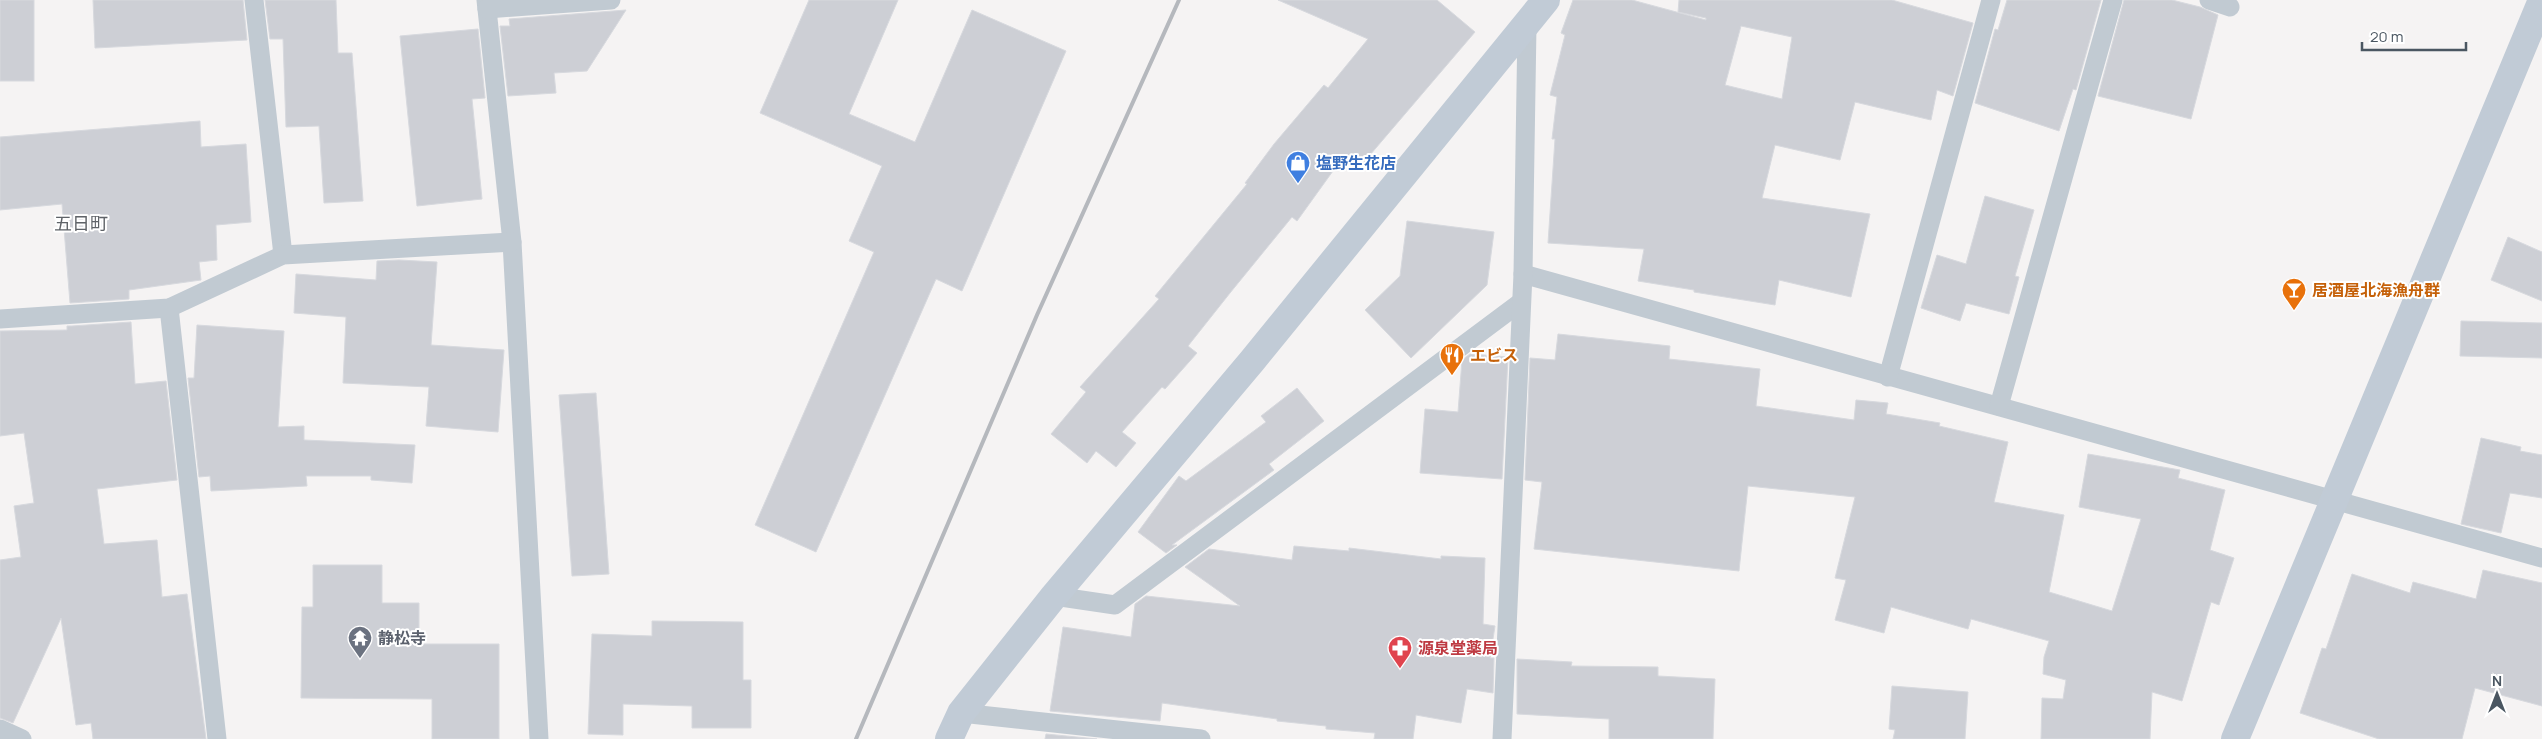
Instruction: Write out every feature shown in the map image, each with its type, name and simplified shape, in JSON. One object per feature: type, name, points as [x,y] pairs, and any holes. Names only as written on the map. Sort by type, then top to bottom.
[{"type":"street","points":[[949,739],[961,713],[1054,596],[1252,362],[1527,26],[1546,0]]},
{"type":"street","points":[[2235,739],[2542,0]]},
{"type":"lane","points":[[254,0],[283,255]]},
{"type":"lane","points":[[539,739],[512,242],[486,4],[611,0]]},
{"type":"lane","points":[[1888,377],[1991,0]]},
{"type":"lane","points":[[1999,406],[2113,0]]},
{"type":"lane","points":[[2208,0],[2230,7]]},
{"type":"lane","points":[[1502,739],[1523,274],[1527,26]]},
{"type":"lane","points":[[0,319],[169,308],[283,255],[512,242]]},
{"type":"lane","points":[[1523,274],[1888,377],[1999,406],[2334,502],[2542,558]]},
{"type":"lane","points":[[1054,596],[1115,605],[1521,302]]},
{"type":"lane","points":[[169,308],[217,739]]},
{"type":"lane","points":[[961,713],[1201,739]]},
{"type":"lane","points":[[0,729],[22,739]]},
{"type":"building","points":[[0,0],[34,0],[34,81],[0,81]]},
{"type":"building","points":[[93,0],[243,0],[247,40],[95,48]]},
{"type":"building","points":[[265,0],[336,0],[338,53],[352,53],[363,201],[324,203],[319,126],[286,127],[283,39],[270,39]]},
{"type":"building","points":[[809,0],[898,0],[849,114],[915,142],[972,10],[1066,51],[962,291],[936,279],[816,552],[755,525],[874,252],[849,241],[882,166],[760,113]]},
{"type":"building","points":[[1278,0],[1437,0],[1475,32],[1358,169],[1343,157],[1297,221],[1292,217],[1188,346],[1197,353],[1165,389],[1162,387],[1122,432],[1136,443],[1116,467],[1096,451],[1087,463],[1051,434],[1086,392],[1080,387],[1159,299],[1155,296],[1247,184],[1245,183],[1274,144],[1324,85],[1328,88],[1368,39]]},
{"type":"building","points":[[1573,0],[1632,0],[1706,20],[1706,18],[1678,12],[1679,0],[1892,0],[1973,23],[1953,96],[1937,90],[1931,120],[1855,102],[1840,160],[1775,145],[1762,198],[1870,214],[1851,297],[1779,280],[1775,305],[1638,281],[1644,249],[1548,243],[1555,139],[1552,139],[1557,97],[1550,95],[1565,35],[1561,33]],"holes":[[[1741,26],[1792,37],[1782,99],[1725,85]]]},
{"type":"building","points":[[2007,0],[2101,0],[2076,90],[2073,89],[2059,131],[1975,103],[1995,29],[1998,30]]},
{"type":"building","points":[[2124,0],[2172,0],[2200,7],[2218,15],[2191,119],[2098,96]]},
{"type":"building","points":[[626,10],[587,71],[554,73],[556,93],[508,96],[500,26],[510,26],[509,19]]},
{"type":"building","points":[[478,29],[485,98],[472,99],[482,199],[417,206],[400,36]]},
{"type":"building","points":[[200,121],[201,147],[246,144],[251,222],[216,225],[217,260],[199,262],[201,280],[129,290],[129,299],[70,303],[62,204],[0,210],[0,137]]},
{"type":"building","points":[[1985,196],[2034,210],[2015,276],[2019,277],[2009,314],[1966,303],[1960,321],[1921,308],[1937,255],[1966,264]]},
{"type":"building","points":[[1407,221],[1494,232],[1487,285],[1411,358],[1365,310],[1400,276]]},
{"type":"building","points":[[2508,237],[2542,252],[2542,301],[2491,280]]},
{"type":"building","points":[[377,261],[437,262],[431,345],[504,350],[498,432],[426,426],[429,387],[343,383],[346,317],[294,313],[296,274],[376,280]]},
{"type":"building","points":[[2461,321],[2542,323],[2542,358],[2460,356]]},
{"type":"building","points":[[131,322],[135,384],[166,381],[177,480],[97,489],[104,544],[157,540],[162,597],[187,594],[206,739],[93,739],[91,723],[76,725],[61,618],[13,723],[0,718],[0,560],[21,557],[14,506],[34,503],[24,433],[0,436],[0,331],[67,330],[67,326]]},
{"type":"building","points":[[197,325],[284,331],[278,427],[304,426],[304,440],[415,445],[412,483],[371,480],[371,476],[306,476],[307,486],[211,491],[210,476],[199,477],[188,378],[194,378]]},
{"type":"building","points":[[1558,334],[1670,346],[1669,359],[1760,369],[1756,406],[1854,420],[1856,400],[1888,403],[1886,414],[1940,423],[1939,426],[2008,442],[1994,502],[2064,515],[2049,592],[2112,611],[2141,519],[2079,507],[2088,454],[2180,470],[2178,478],[2225,490],[2210,550],[2234,558],[2219,605],[2211,602],[2182,701],[2152,692],[2150,739],[2041,739],[2042,698],[2063,699],[2066,680],[2043,674],[2044,657],[2049,641],[1971,619],[1968,629],[1891,607],[1884,633],[1835,620],[1846,580],[1835,578],[1855,497],[1748,486],[1739,571],[1534,549],[1542,482],[1525,480],[1530,358],[1555,360]]},
{"type":"building","points":[[1470,354],[1508,357],[1502,479],[1420,473],[1425,409],[1458,412],[1462,360]]},
{"type":"building","points":[[1297,388],[1324,421],[1269,464],[1274,470],[1172,545],[1177,545],[1166,553],[1138,532],[1179,476],[1186,481],[1266,422],[1261,416]]},
{"type":"building","points":[[596,393],[609,574],[572,576],[559,395]]},
{"type":"building","points":[[2481,438],[2521,447],[2520,451],[2542,455],[2542,498],[2510,493],[2501,533],[2461,524]]},
{"type":"building","points":[[1294,546],[1349,551],[1349,548],[1441,559],[1441,556],[1485,558],[1483,624],[1495,626],[1490,658],[1494,658],[1493,693],[1467,689],[1461,723],[1416,715],[1413,739],[1374,739],[1375,733],[1326,729],[1326,726],[1277,721],[1277,719],[1162,703],[1160,721],[1050,711],[1063,627],[1131,637],[1135,604],[1146,596],[1240,606],[1185,567],[1209,549],[1292,560]]},
{"type":"building","name":"静松寺","points":[[313,565],[382,565],[382,603],[419,603],[419,644],[499,644],[499,739],[432,739],[432,699],[301,698],[302,607],[313,607]]},
{"type":"building","points":[[2483,570],[2542,583],[2542,706],[2475,688],[2462,739],[2379,739],[2300,713],[2322,648],[2326,649],[2352,574],[2410,593],[2413,582],[2476,599]]},
{"type":"building","points":[[652,621],[743,622],[743,680],[751,680],[751,728],[692,728],[692,706],[623,704],[623,735],[588,734],[592,634],[652,636]]},
{"type":"building","points":[[1517,659],[1572,662],[1571,666],[1658,667],[1658,676],[1715,679],[1713,739],[1609,739],[1609,719],[1517,714]]},
{"type":"building","points":[[1892,686],[1968,692],[1965,739],[1893,739],[1895,730],[1889,729]]},
{"type":"building","points":[[1046,734],[1097,739],[1045,739]]},
{"type":"railway","points":[[856,739],[1037,315],[1179,0]]},
{"type":"place","name":"塩野生花店","points":[[1298,184]]},
{"type":"place","name":"居酒屋北海漁舟群","points":[[2294,311]]},
{"type":"place","name":"エビス","points":[[1452,376]]},
{"type":"place","name":"静松寺","points":[[360,659]]},
{"type":"place","name":"源泉堂薬局","points":[[1400,669]]},
{"type":"district","name":"五日町","points":[[81,223]]}]
